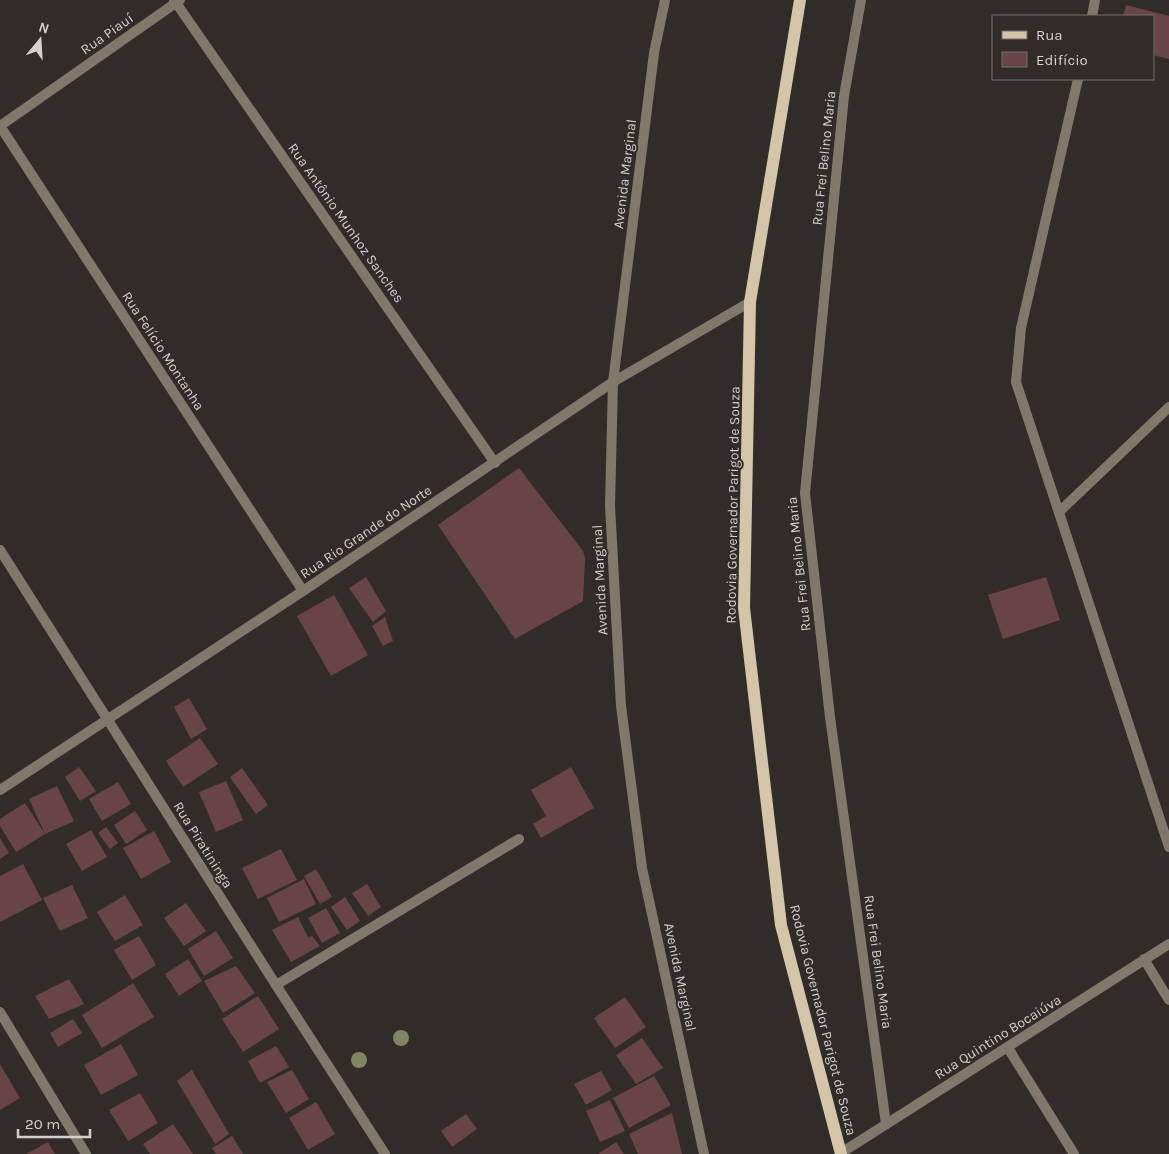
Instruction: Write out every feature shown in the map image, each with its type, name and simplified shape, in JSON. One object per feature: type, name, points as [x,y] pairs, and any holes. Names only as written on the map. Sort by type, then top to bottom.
[{"type":"main road","name":"Rodovia Governador Parigot de Souza","points":[[800,0],[750,302],[744,608],[781,925],[841,1153]]},
{"type":"street","name":"Avenida Marginal","points":[[665,0],[654,53],[613,382],[610,506],[621,706],[642,868],[704,1154]]},
{"type":"street","name":"Rua Frei Belino Maria","points":[[861,0],[844,96],[805,493],[830,717],[886,1124]]},
{"type":"street","points":[[1092,15],[1095,0]]},
{"type":"street","name":"Rua Piauí","points":[[0,126],[177,1]]},
{"type":"street","name":"Rua Antônio Munhoz Sanches","points":[[177,1],[495,463]]},
{"type":"street","points":[[1078,80],[1021,328],[1016,382],[1169,847]]},
{"type":"street","name":"Rua Felício Montanha","points":[[0,126],[303,592]]},
{"type":"street","name":"Rua Rio Grande do Norte","points":[[0,790],[303,592],[613,382],[750,302]]},
{"type":"street","points":[[1059,512],[1169,407]]},
{"type":"street","name":"Rua Piratininga","points":[[0,550],[385,1154]]},
{"type":"street","points":[[276,985],[519,839]]},
{"type":"street","name":"Rua Quintino Bocaiúva","points":[[841,1153],[1169,944]]},
{"type":"street","points":[[1144,959],[1169,1000]]},
{"type":"street","points":[[0,1012],[86,1154]]},
{"type":"street","points":[[1008,1048],[1074,1154]]},
{"type":"building","points":[[1126,5],[1169,16],[1169,59],[1154,55],[1154,15],[1123,15]]},
{"type":"building","points":[[519,468],[583,551],[585,558],[583,601],[515,639],[438,525]]},
{"type":"building","points":[[366,577],[386,611],[373,622],[349,588]]},
{"type":"building","points":[[1046,577],[1060,620],[1003,639],[988,595]]},
{"type":"building","points":[[334,595],[368,655],[331,676],[297,616]]},
{"type":"building","points":[[385,617],[393,641],[383,646],[372,626]]},
{"type":"building","points":[[189,698],[207,729],[191,739],[174,707]]},
{"type":"building","points":[[200,738],[218,764],[183,787],[166,761]]},
{"type":"building","points":[[79,767],[96,791],[80,801],[65,777]]},
{"type":"building","points":[[571,767],[594,808],[541,838],[533,824],[546,816],[531,790]]},
{"type":"building","points":[[242,768],[268,805],[256,814],[230,777]]},
{"type":"building","points":[[226,781],[243,820],[216,832],[199,792]]},
{"type":"building","points":[[118,782],[131,804],[102,821],[89,799]]},
{"type":"building","points":[[57,786],[74,821],[45,834],[29,799]]},
{"type":"building","points":[[25,803],[45,834],[16,852],[0,826],[0,819]]},
{"type":"building","points":[[135,811],[147,830],[126,844],[114,825]]},
{"type":"building","points":[[106,827],[118,843],[110,849],[98,833]]},
{"type":"building","points":[[91,830],[107,857],[82,871],[66,844]]},
{"type":"building","points":[[154,831],[171,862],[141,879],[123,848]]},
{"type":"building","points":[[0,838],[9,853],[0,859]]},
{"type":"building","points":[[281,849],[297,880],[258,899],[242,868]]},
{"type":"building","points":[[23,864],[42,900],[0,922],[0,876]]},
{"type":"building","points":[[316,869],[332,897],[320,904],[304,876]]},
{"type":"building","points":[[304,879],[316,904],[279,922],[267,898]]},
{"type":"building","points":[[367,884],[381,907],[368,916],[352,893]]},
{"type":"building","points":[[72,885],[88,918],[60,931],[43,898]]},
{"type":"building","points":[[125,895],[143,925],[115,941],[97,912]]},
{"type":"building","points":[[345,897],[360,921],[347,930],[331,907]]},
{"type":"building","points":[[186,903],[206,931],[184,946],[164,918]]},
{"type":"building","points":[[326,908],[340,933],[322,943],[308,918]]},
{"type":"building","points":[[298,917],[308,937],[312,936],[320,946],[291,962],[272,930]]},
{"type":"building","points":[[216,931],[233,958],[204,976],[188,949]]},
{"type":"building","points":[[139,936],[156,965],[132,980],[114,950]]},
{"type":"building","points":[[188,959],[202,981],[179,996],[165,974]]},
{"type":"building","points":[[236,966],[255,993],[223,1013],[204,981]]},
{"type":"building","points":[[69,979],[84,1004],[49,1019],[35,996]]},
{"type":"building","points":[[133,983],[154,1017],[102,1048],[82,1015]]},
{"type":"building","points":[[258,996],[279,1029],[243,1052],[222,1019]]},
{"type":"building","points":[[625,997],[646,1027],[615,1048],[594,1018]]},
{"type":"building","points":[[73,1019],[82,1033],[58,1047],[50,1033]]},
{"type":"building","points":[[642,1038],[663,1068],[636,1084],[616,1055]]},
{"type":"building","points":[[121,1044],[138,1075],[101,1095],[84,1065]]},
{"type":"building","points":[[276,1046],[289,1067],[260,1083],[248,1061]]},
{"type":"building","points":[[0,1064],[20,1098],[0,1110]]},
{"type":"building","points":[[192,1070],[229,1134],[215,1144],[177,1081]]},
{"type":"building","points":[[292,1070],[309,1099],[286,1113],[267,1082]]},
{"type":"building","points":[[601,1071],[612,1090],[586,1105],[574,1084]]},
{"type":"building","points":[[654,1076],[671,1105],[629,1128],[613,1098]]},
{"type":"building","points":[[140,1093],[158,1123],[128,1141],[109,1110]]},
{"type":"building","points":[[610,1100],[625,1131],[600,1142],[586,1111]]},
{"type":"building","points":[[316,1102],[335,1134],[308,1150],[289,1118]]},
{"type":"building","points":[[672,1113],[682,1154],[638,1154],[629,1134]]},
{"type":"building","points":[[466,1114],[477,1129],[452,1147],[441,1131]]},
{"type":"building","points":[[173,1124],[193,1154],[150,1154],[143,1144]]},
{"type":"building","points":[[232,1136],[243,1154],[216,1154],[212,1148]]},
{"type":"building","points":[[48,1142],[55,1154],[26,1154]]},
{"type":"building","points":[[616,1142],[624,1154],[598,1154]]}]
